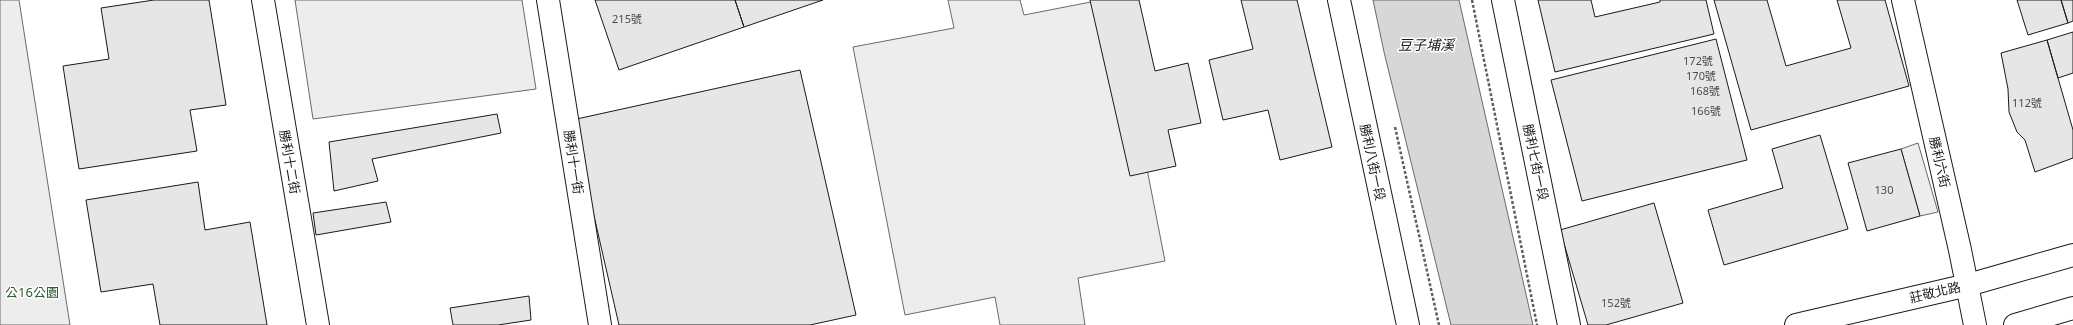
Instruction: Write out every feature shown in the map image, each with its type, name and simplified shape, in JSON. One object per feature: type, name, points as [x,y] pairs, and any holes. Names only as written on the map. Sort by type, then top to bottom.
[{"type":"street","name":"勝利十二街","points":[[263,0],[318,325]]},
{"type":"street","name":"勝利十一街","points":[[548,0],[600,325]]},
{"type":"street","name":"勝利八街一段","points":[[1339,0],[1408,325]]},
{"type":"street","name":"勝利七街一段","points":[[1503,0],[1569,325]]},
{"type":"street","name":"勝利六街","points":[[1903,0],[1976,325]]},
{"type":"street","name":"莊敬北路","points":[[1796,325],[1968,285],[2073,255]]},
{"type":"street","points":[[2015,325],[2073,308]]},
{"type":"path","points":[[1472,0],[1537,325]]},
{"type":"path","points":[[1394,124],[1439,325]]},
{"type":"shaded area","name":"公16公園","points":[[0,0],[19,0],[70,325],[0,325]]},
{"type":"shaded area","points":[[295,0],[522,0],[536,89],[313,119]]},
{"type":"shaded area","points":[[948,0],[1020,0],[1024,15],[1101,0],[1114,0],[1165,261],[1078,278],[1085,325],[1000,325],[995,297],[905,315],[853,47],[954,28]]},
{"type":"shaded area","points":[[1918,143],[1938,212],[1920,216],[1901,149]]},
{"type":"water","name":"豆子埔溪","points":[[1373,0],[1459,0],[1533,325],[1451,325],[1384,52]]},
{"type":"building","points":[[154,0],[209,0],[226,105],[190,110],[197,151],[79,169],[63,66],[109,59],[101,8]]},
{"type":"building","points":[[595,0],[735,0],[744,27],[619,70]]},
{"type":"building","points":[[735,0],[823,0],[744,27]]},
{"type":"building","points":[[1090,0],[1139,0],[1155,71],[1188,63],[1201,123],[1168,130],[1176,166],[1130,176]]},
{"type":"building","points":[[1241,0],[1297,0],[1332,147],[1280,160],[1268,110],[1223,120],[1209,60],[1253,49]]},
{"type":"building","points":[[1538,0],[1591,0],[1595,17],[1660,2],[1660,0],[1706,0],[1714,34],[1555,72]]},
{"type":"building","points":[[1714,0],[1767,0],[1786,66],[1851,48],[1837,0],[1885,0],[1909,86],[1751,130]]},
{"type":"building","points":[[2017,0],[2061,0],[2068,23],[2028,35]]},
{"type":"building","points":[[2061,0],[2073,0],[2073,21],[2068,23]]},
{"type":"building","points":[[2073,32],[2073,73],[2058,78],[2047,40]]},
{"type":"building","points":[[1716,39],[1747,160],[1582,201],[1551,80]]},
{"type":"building","points":[[2047,40],[2073,130],[2073,158],[2035,172],[2025,140],[2017,132],[2009,112],[2008,89],[2001,53]]},
{"type":"building","points":[[800,70],[856,315],[810,325],[619,325],[572,120]]},
{"type":"building","points":[[497,114],[501,133],[372,159],[378,181],[334,191],[329,142]]},
{"type":"building","points":[[1820,135],[1848,229],[1724,265],[1708,210],[1783,188],[1772,149]]},
{"type":"building","points":[[1901,149],[1920,216],[1867,231],[1848,163]]},
{"type":"building","points":[[198,182],[205,230],[250,222],[267,325],[160,325],[153,284],[101,292],[86,200]]},
{"type":"building","points":[[386,202],[391,222],[316,235],[313,213]]},
{"type":"building","points":[[1654,203],[1683,303],[1606,325],[1588,325],[1560,230]]},
{"type":"building","points":[[529,296],[531,320],[498,325],[453,325],[450,308]]}]
